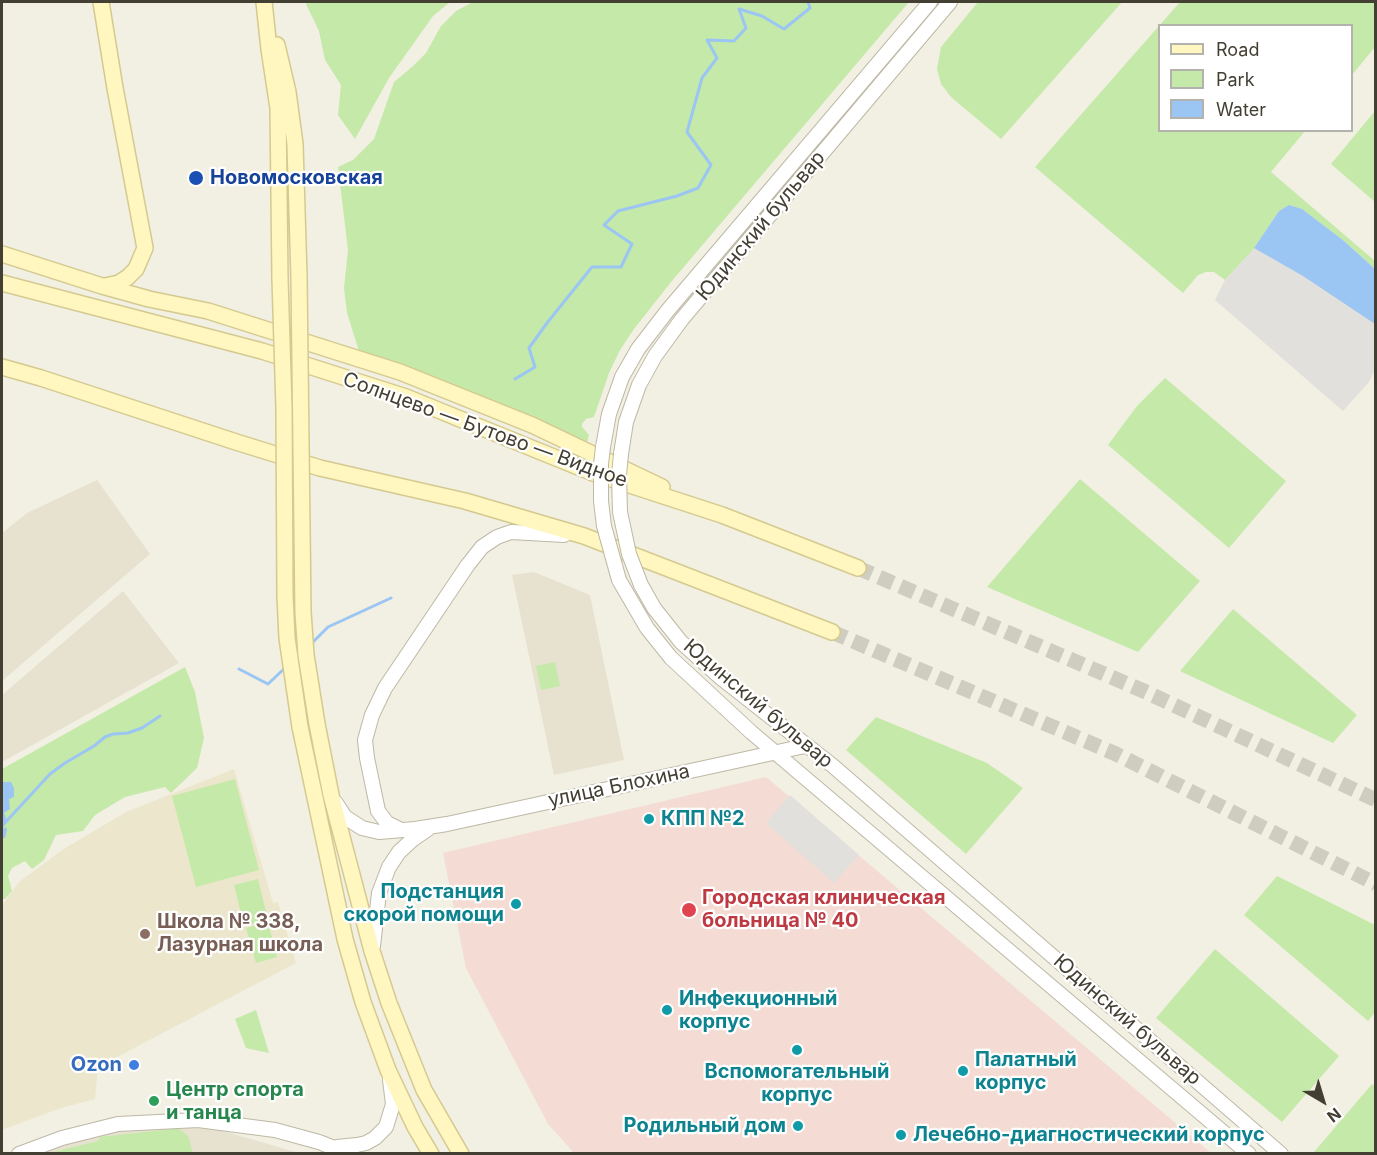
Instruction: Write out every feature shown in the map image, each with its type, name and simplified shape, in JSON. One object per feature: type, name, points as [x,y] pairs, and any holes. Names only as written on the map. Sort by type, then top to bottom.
[{"type":"main road","points":[[265,3],[278,47],[291,106],[295,155],[299,277],[303,612],[306,655],[317,724],[331,795],[372,951],[389,1003],[414,1067],[435,1110],[461,1154]]},
{"type":"main road","points":[[265,3],[278,108],[285,596],[291,671],[300,727],[345,939],[363,1002],[388,1071],[431,1154]]},
{"type":"main road","points":[[100,4],[145,248],[136,268],[128,277],[119,283],[102,286]]},
{"type":"main road","points":[[2,254],[102,286],[208,312],[400,372],[532,425],[722,515]]},
{"type":"main road","name":"Солнцево — Бутово — Видное","points":[[2,283],[262,351],[406,397],[593,473],[722,515],[858,568]]},
{"type":"main road","points":[[2,367],[320,468],[465,501],[584,536],[832,632]]},
{"type":"street","name":"Юдинский бульвар","points":[[930,2],[668,310],[638,349],[622,377],[609,414],[601,464],[604,526],[619,580],[647,628],[671,658],[750,732],[1249,1154]]},
{"type":"street","name":"Юдинский бульвар","points":[[950,2],[682,319],[662,346],[639,386],[626,422],[619,476],[620,512],[629,554],[641,585],[654,608],[681,642],[721,678],[833,766],[1281,1154]]},
{"type":"street","points":[[403,830],[387,823],[378,811],[367,758],[365,740],[372,715],[385,688],[482,547],[496,537],[511,532],[584,536]]},
{"type":"street","name":"улица Блохина","points":[[433,827],[805,746]]},
{"type":"street","points":[[331,795],[345,817],[362,828],[379,832],[433,827]]},
{"type":"street","points":[[372,951],[379,893],[389,867],[399,852],[412,840],[433,827]]},
{"type":"street","points":[[335,1147],[366,1143],[386,1127],[393,1104],[388,1071]]},
{"type":"street","points":[[19,1154],[62,1138],[118,1124],[198,1120],[274,1131],[335,1147],[349,1154]]},
{"type":"shaded area","points":[[1289,205],[1302,209],[1344,241],[1375,269],[1375,370],[1369,382],[1343,411],[1215,300],[1225,280],[1253,250],[1279,211]]},
{"type":"shaded area","points":[[97,480],[150,554],[2,681],[2,533],[27,513]]},
{"type":"shaded area","points":[[534,572],[590,595],[624,760],[554,775],[512,575]]},
{"type":"shaded area","points":[[123,591],[179,663],[2,762],[2,695]]},
{"type":"shaded area","name":"Школа № 338, Лазурная школа","points":[[234,769],[273,903],[278,902],[296,963],[98,1067],[95,1099],[61,1108],[2,1130],[2,905],[19,882],[62,850],[126,812]]},
{"type":"shaded area","name":"Городская клиническая больница № 40","points":[[766,777],[1211,1153],[574,1153],[548,1124],[466,968],[443,853]]},
{"type":"shaded area","points":[[790,795],[859,855],[834,883],[766,823]]},
{"type":"shaded area","points":[[168,1127],[216,1129],[299,1153],[28,1154],[118,1129]]},
{"type":"green space","points":[[308,2],[450,2],[433,16],[389,78],[355,139],[338,115],[341,85],[325,60],[319,31],[306,4]]},
{"type":"green space","points":[[473,2],[909,2],[671,282],[634,329],[609,373],[594,417],[586,419],[582,424],[589,435],[586,446],[359,351],[347,313],[344,288],[348,250],[338,167],[353,160],[374,139],[394,82],[426,53],[441,26],[456,11]]},
{"type":"green space","points":[[978,2],[1122,2],[1001,139],[951,97],[941,84],[937,69],[941,47]]},
{"type":"green space","points":[[1180,2],[1375,2],[1375,47],[1353,74],[1353,24],[1161,24]]},
{"type":"green space","points":[[1158,27],[1158,132],[1304,132],[1271,172],[1375,261],[1375,269],[1344,241],[1279,211],[1253,250],[1225,280],[1214,272],[1206,272],[1198,275],[1183,293],[1035,167]]},
{"type":"green space","points":[[1375,111],[1375,202],[1331,164]]},
{"type":"green space","points":[[1165,378],[1286,481],[1229,548],[1108,445],[1137,406]]},
{"type":"green space","points":[[1080,479],[1200,581],[1138,652],[987,587]]},
{"type":"green space","points":[[1233,609],[1357,715],[1333,743],[1180,671]]},
{"type":"green space","points":[[555,662],[560,686],[541,690],[536,666]]},
{"type":"green space","points":[[185,667],[195,692],[204,738],[197,768],[171,793],[165,787],[125,797],[95,815],[83,831],[56,835],[44,860],[32,869],[25,861],[12,868],[8,876],[12,891],[5,899],[2,899],[2,769]]},
{"type":"green space","points":[[876,717],[987,763],[1023,788],[966,854],[846,750]]},
{"type":"green space","points":[[235,779],[259,870],[196,887],[172,796]]},
{"type":"green space","points":[[1277,876],[1375,925],[1375,1012],[1368,1021],[1244,915]]},
{"type":"green space","points":[[258,879],[268,920],[244,926],[234,885]]},
{"type":"green space","points":[[268,922],[277,957],[256,963],[246,928]]},
{"type":"green space","points":[[1215,949],[1339,1056],[1282,1122],[1156,1018]]},
{"type":"green space","points":[[256,1010],[269,1053],[246,1048],[235,1019]]},
{"type":"green space","points":[[1372,1084],[1376,1087],[1375,1153],[1314,1152]]},
{"type":"green space","points":[[179,1129],[188,1136],[193,1153],[49,1153],[98,1141],[100,1137]]},
{"type":"water","points":[[1289,205],[1302,209],[1344,241],[1375,269],[1375,324],[1303,276],[1254,248],[1279,211]]},
{"type":"water","points":[[2,782],[11,782],[14,797],[9,799],[10,809],[4,813],[7,820],[2,829]]},
{"type":"water","points":[[6,827],[5,838],[2,838],[2,829]]},
{"type":"waterway","points":[[515,379],[535,367],[529,348],[592,267],[621,267],[632,244],[604,225],[618,211],[677,196],[698,188],[711,165],[687,132],[702,78],[717,58],[707,40],[734,41],[746,28],[739,9],[762,16],[784,29],[810,8],[808,2]]},
{"type":"waterway","points":[[311,644],[328,627],[391,598]]},
{"type":"waterway","points":[[239,669],[268,684],[286,667]]},
{"type":"waterway","points":[[2,826],[50,774],[65,763],[105,737],[142,728],[160,716]]},
{"type":"tunnel","points":[[858,568],[1146,692],[1376,800]]},
{"type":"tunnel","points":[[832,632],[1116,754],[1376,884]]},
{"type":"place","name":"Новомосковская","points":[[196,178]]},
{"type":"place","name":"КПП №2","points":[[649,819]]},
{"type":"place","name":"Подстанция скорой помощи","points":[[516,904]]},
{"type":"place","name":"Городская клиническая больница № 40","points":[[689,910]]},
{"type":"place","name":"Школа № 338, Лазурная школа","points":[[145,934]]},
{"type":"place","name":"Инфекционный корпус","points":[[667,1010]]},
{"type":"place","name":"Вспомогательный корпус","points":[[797,1050]]},
{"type":"place","name":"Ozon","points":[[134,1065]]},
{"type":"place","name":"Палатный корпус","points":[[963,1071]]},
{"type":"place","name":"Центр спорта и танца","points":[[154,1101]]},
{"type":"place","name":"Родильный дом","points":[[798,1126]]},
{"type":"place","name":"Лечебно-диагностический корпус","points":[[901,1135]]}]
